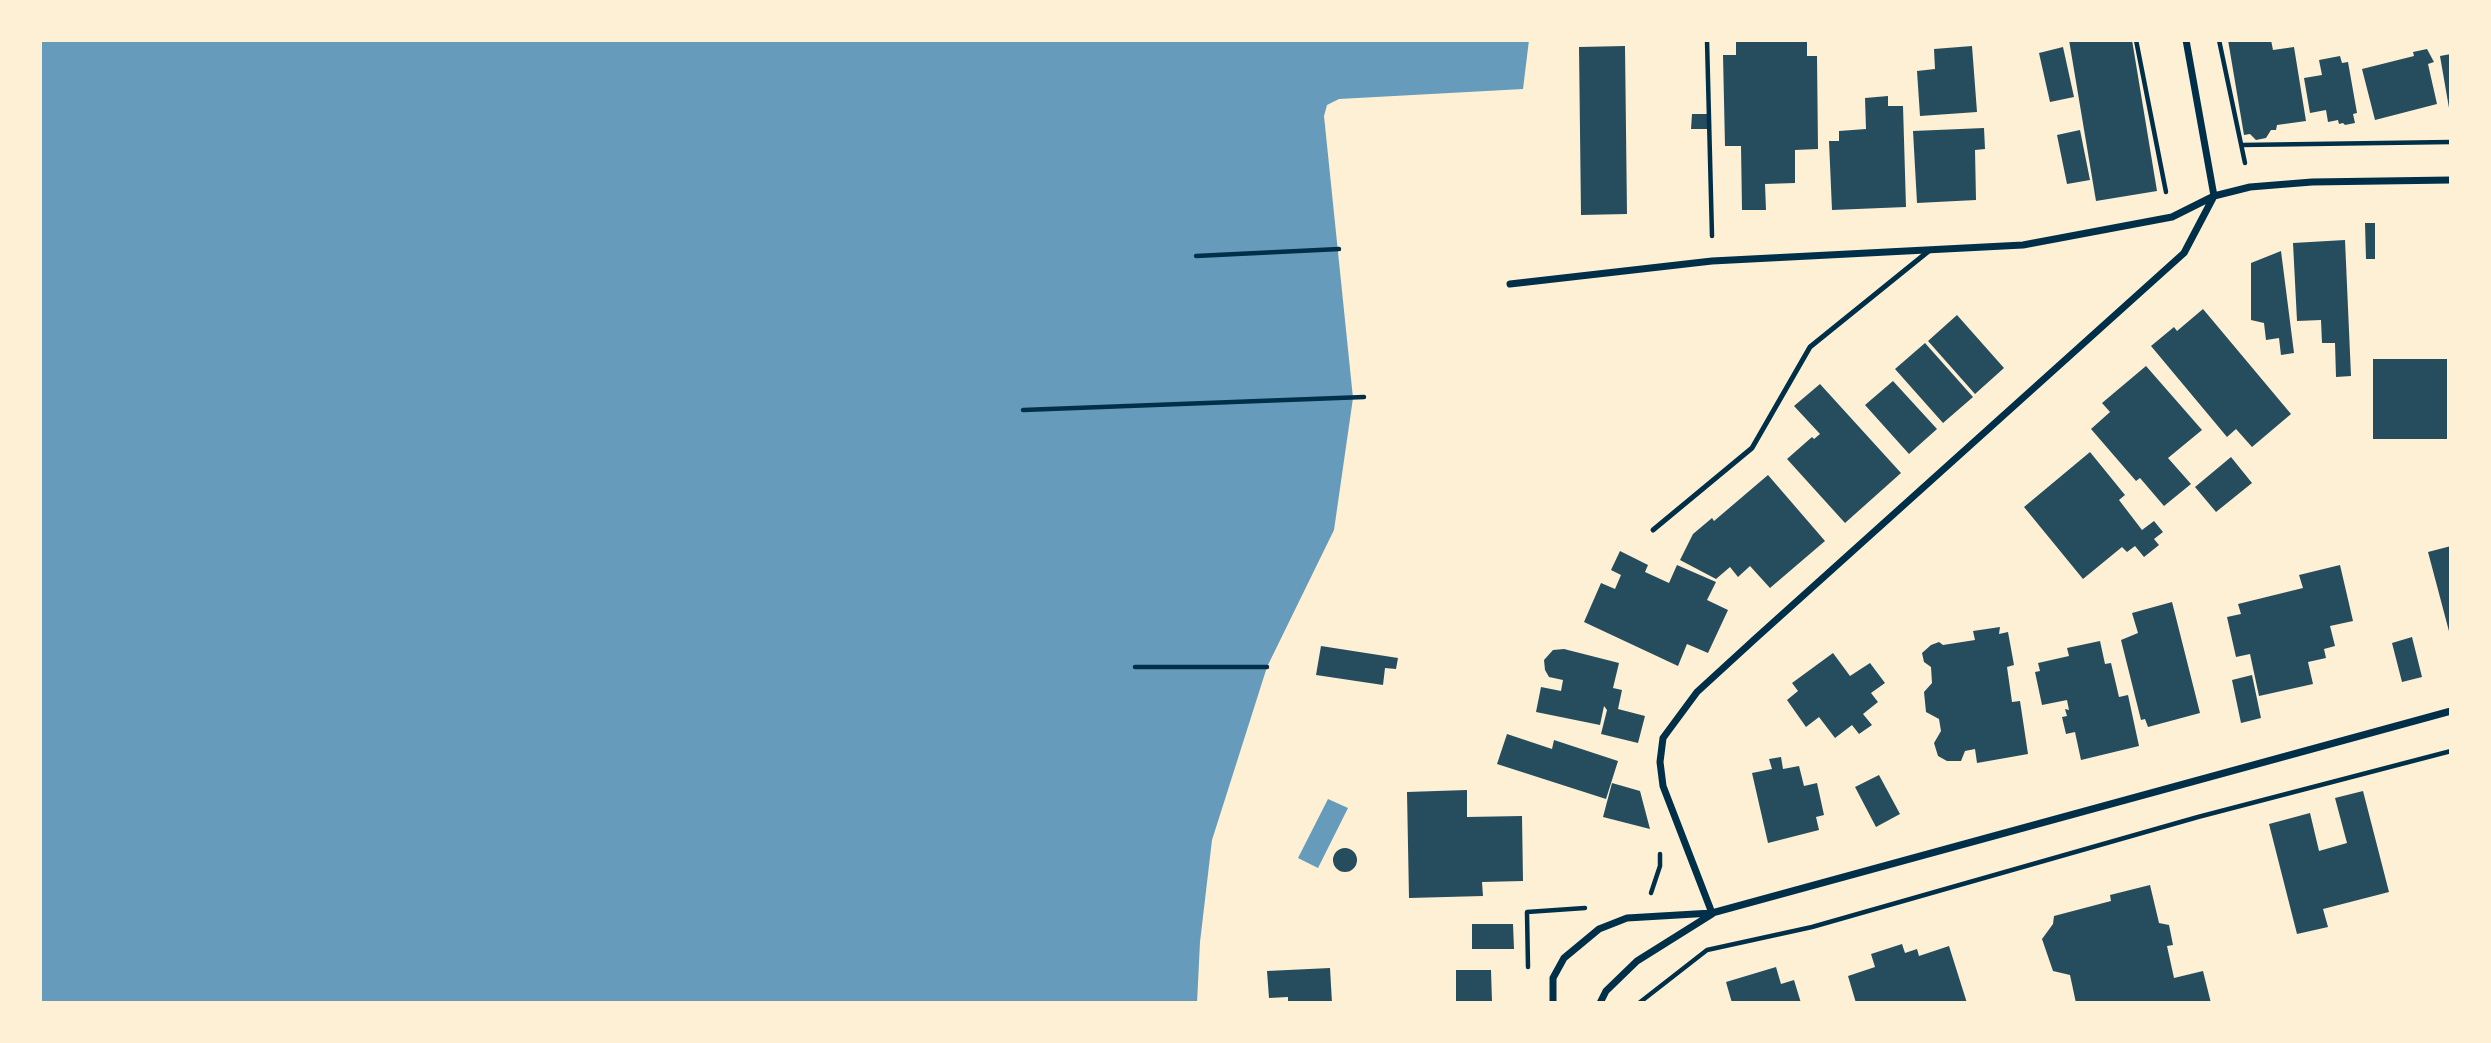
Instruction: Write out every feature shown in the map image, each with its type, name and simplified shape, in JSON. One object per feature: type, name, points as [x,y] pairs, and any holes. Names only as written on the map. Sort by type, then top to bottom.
[{"type":"street","points":[[1712,913],[1663,786],[1660,762],[1663,738],[1697,692],[2183,253],[2214,196],[2186,40]]},
{"type":"street","points":[[1510,284],[1712,261],[2023,245],[2172,217],[2214,196],[2250,187],[2312,182],[2451,180]]},
{"type":"street","points":[[1553,1003],[1553,978],[1564,958],[1599,929],[1627,918],[1712,913],[2451,711]]},
{"type":"street","points":[[1600,1003],[1606,991],[1637,961],[1712,913]]},
{"type":"lane","points":[[1653,530],[1752,449],[1810,347],[1930,250]]},
{"type":"path","points":[[1707,40],[1712,261]]},
{"type":"path","points":[[2136,40],[2166,191],[2162,219]]},
{"type":"path","points":[[2219,40],[2250,187]]},
{"type":"path","points":[[2242,145],[2451,142]]},
{"type":"path","points":[[1196,256],[1339,249]]},
{"type":"path","points":[[1023,410],[1364,397]]},
{"type":"path","points":[[1135,667],[1267,667]]},
{"type":"path","points":[[1639,1003],[1707,950],[1812,927],[2199,817],[2451,751]]},
{"type":"water","points":[[40,40],[1529,40],[1523,89],[1339,99],[1327,105],[1324,116],[1353,398],[1334,530],[1267,667],[1212,840],[1200,942],[1197,1003],[40,1003]]},
{"type":"water","points":[[1328,799],[1348,808],[1318,868],[1298,858]]},
{"type":"building","points":[[1736,40],[1807,40],[1807,56],[1817,56],[1818,149],[1795,150],[1795,183],[1765,184],[1766,210],[1742,210],[1741,146],[1725,146],[1723,55],[1736,55]]},
{"type":"building","points":[[2069,40],[2132,40],[2157,191],[2096,201]]},
{"type":"building","points":[[2228,40],[2271,40],[2273,50],[2294,47],[2306,121],[2277,125],[2276,130],[2271,130],[2266,138],[2256,140],[2250,134],[2244,135]]},
{"type":"building","points":[[1625,46],[1627,214],[1581,215],[1579,47]]},
{"type":"building","points":[[1972,46],[1977,112],[1920,116],[1917,71],[1935,69],[1934,49]]},
{"type":"building","points":[[2063,47],[2074,97],[2050,102],[2039,53]]},
{"type":"building","points":[[2427,49],[2434,62],[2428,64],[2437,104],[2375,120],[2362,69],[2414,56],[2413,52]]},
{"type":"building","points":[[2451,54],[2451,107],[2449,108],[2440,56]]},
{"type":"building","points":[[2340,56],[2342,63],[2348,62],[2357,113],[2353,114],[2355,123],[2345,125],[2339,124],[2338,120],[2328,122],[2326,110],[2310,113],[2304,78],[2322,75],[2319,60]]},
{"type":"building","points":[[1888,96],[1888,106],[1903,106],[1906,207],[1832,210],[1829,141],[1839,141],[1839,131],[1866,129],[1865,98]]},
{"type":"building","points":[[1692,114],[1707,114],[1707,129],[1691,129]]},
{"type":"building","points":[[1984,128],[1985,149],[1975,150],[1976,200],[1917,203],[1913,131]]},
{"type":"building","points":[[2080,130],[2090,180],[2067,184],[2057,135]]},
{"type":"building","points":[[2365,223],[2375,223],[2375,259],[2366,259]]},
{"type":"building","points":[[2345,240],[2351,376],[2336,377],[2335,343],[2322,343],[2321,320],[2297,321],[2293,243]]},
{"type":"building","points":[[2281,251],[2294,353],[2281,355],[2279,338],[2266,340],[2264,323],[2251,320],[2251,263]]},
{"type":"building","points":[[2203,309],[2291,414],[2252,447],[2236,429],[2227,437],[2151,346],[2174,327],[2177,331]]},
{"type":"building","points":[[1957,315],[2004,368],[1975,394],[1928,341]]},
{"type":"building","points":[[1925,343],[1973,397],[1943,423],[1895,369]]},
{"type":"building","points":[[2373,359],[2447,359],[2447,439],[2373,439]]},
{"type":"building","points":[[2146,366],[2202,430],[2168,458],[2191,484],[2164,506],[2140,478],[2136,481],[2091,429],[2110,412],[2102,403]]},
{"type":"building","points":[[1893,381],[1937,429],[1909,454],[1865,405]]},
{"type":"building","points":[[1820,384],[1901,473],[1845,523],[1787,459],[1812,437],[1814,439],[1820,434],[1794,406]]},
{"type":"building","points":[[2090,452],[2125,495],[2119,500],[2142,530],[2154,521],[2163,532],[2154,539],[2159,545],[2144,557],[2135,546],[2127,552],[2122,547],[2083,579],[2024,507]]},
{"type":"building","points":[[2231,457],[2252,483],[2216,512],[2195,487]]},
{"type":"building","points":[[1768,475],[1825,541],[1770,588],[1750,566],[1738,577],[1730,567],[1716,579],[1680,560],[1693,534],[1712,518],[1714,521]]},
{"type":"building","points":[[2451,546],[2451,635],[2450,635],[2428,552]]},
{"type":"building","points":[[1620,551],[1648,565],[1645,572],[1669,583],[1677,565],[1716,582],[1707,600],[1728,610],[1708,653],[1687,644],[1678,666],[1584,622],[1601,583],[1615,589],[1621,575],[1611,570]]},
{"type":"building","points":[[2340,565],[2353,621],[2330,626],[2335,646],[2324,649],[2326,658],[2308,662],[2313,684],[2259,696],[2250,654],[2236,657],[2227,617],[2241,614],[2238,604],[2303,588],[2299,575]]},
{"type":"building","points":[[2172,602],[2200,713],[2148,727],[2145,719],[2141,720],[2121,640],[2138,633],[2132,613]]},
{"type":"building","points":[[2000,627],[1999,634],[2008,632],[2014,665],[2007,667],[2012,702],[2020,701],[2028,754],[1977,763],[1975,749],[1965,751],[1961,761],[1947,761],[1938,756],[1934,743],[1941,731],[1939,719],[1926,712],[1924,692],[1932,683],[1931,667],[1924,662],[1922,653],[1939,642],[1943,645],[1975,640],[1973,631]]},
{"type":"building","points":[[2412,637],[2422,677],[2402,682],[2392,643]]},
{"type":"building","points":[[2100,641],[2105,664],[2111,663],[2119,697],[2128,695],[2139,746],[2081,760],[2075,732],[2066,734],[2062,717],[2067,716],[2065,709],[2069,710],[2067,700],[2042,705],[2035,672],[2040,671],[2038,663],[2069,656],[2067,648]]},
{"type":"building","points":[[1321,646],[1398,658],[1396,669],[1385,668],[1383,685],[1316,675]]},
{"type":"building","points":[[1564,649],[1619,663],[1613,688],[1622,690],[1618,709],[1645,716],[1638,743],[1601,734],[1607,710],[1604,706],[1600,725],[1536,712],[1541,687],[1561,691],[1563,680],[1549,677],[1544,660],[1553,650]]},
{"type":"building","points":[[1833,653],[1850,676],[1870,663],[1885,683],[1871,693],[1878,702],[1863,714],[1872,725],[1859,734],[1852,725],[1835,738],[1819,717],[1806,727],[1787,700],[1798,691],[1792,683]]},
{"type":"building","points":[[2252,675],[2261,718],[2241,723],[2232,680]]},
{"type":"building","points":[[1507,734],[1552,749],[1554,740],[1618,761],[1606,799],[1497,764]]},
{"type":"building","points":[[1781,757],[1783,769],[1799,766],[1804,786],[1817,783],[1824,815],[1816,817],[1819,830],[1768,843],[1752,773],[1772,769],[1769,759]]},
{"type":"building","points":[[1879,775],[1900,814],[1876,827],[1855,787]]},
{"type":"building","points":[[1612,783],[1640,791],[1650,829],[1603,817]]},
{"type":"building","points":[[1467,790],[1467,817],[1522,816],[1523,881],[1482,882],[1483,896],[1409,898],[1407,792]]},
{"type":"building","points":[[2363,791],[2389,892],[2323,909],[2328,927],[2297,934],[2269,824],[2310,813],[2319,851],[2347,843],[2335,798]]},
{"type":"building","points":[[1345,848],[1356,855],[1357,860],[1350,871],[1345,872],[1334,865],[1333,860],[1340,849]]},
{"type":"building","points":[[2150,885],[2159,923],[2169,925],[2173,945],[2167,946],[2174,978],[2203,971],[2211,1003],[2076,1003],[2070,975],[2053,971],[2042,939],[2053,924],[2054,916],[2111,901],[2110,895]]},
{"type":"building","points":[[1472,924],[1513,924],[1514,949],[1472,949]]},
{"type":"building","points":[[1902,944],[1905,953],[1917,949],[1919,956],[1949,946],[1967,1003],[1856,1003],[1848,976],[1875,967],[1871,954]]},
{"type":"building","points":[[1776,967],[1781,984],[1794,980],[1801,1003],[1732,1003],[1726,982]]},
{"type":"building","points":[[1330,968],[1332,1003],[1288,1003],[1288,997],[1269,998],[1267,971]]},
{"type":"building","points":[[1456,970],[1491,970],[1492,1002],[1456,1003]]}]
